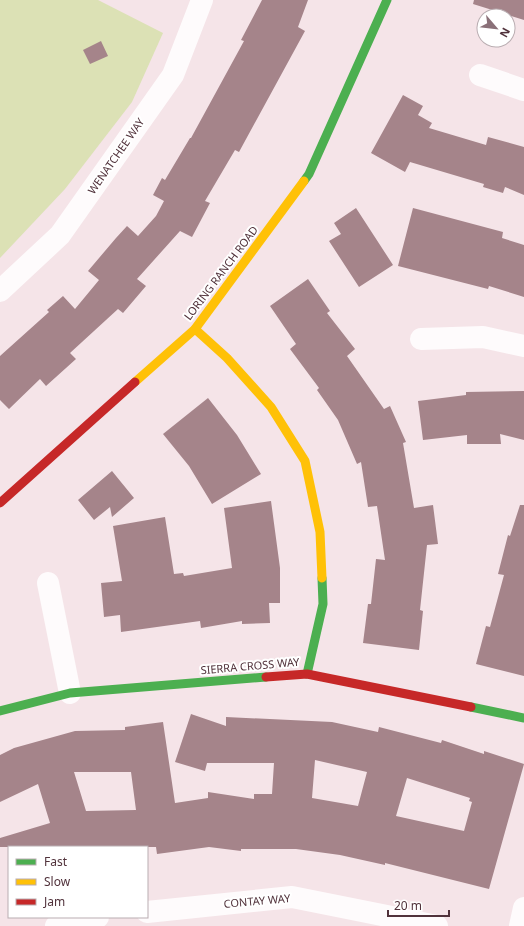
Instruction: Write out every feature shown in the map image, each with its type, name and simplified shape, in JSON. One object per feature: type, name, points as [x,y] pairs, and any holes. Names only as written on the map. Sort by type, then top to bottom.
[{"type":"street","name":"WENATCHEE WAY","points":[[0,290],[60,235],[172,75],[202,0]]},
{"type":"street","name":"LORING RANCH ROAD","points":[[1,501],[195,329],[309,174],[387,0]]},
{"type":"street","points":[[480,75],[524,90]]},
{"type":"street","points":[[195,329],[227,358],[271,407],[305,461],[320,532],[323,604],[307,674]]},
{"type":"street","points":[[421,339],[483,337],[524,346]]},
{"type":"street","points":[[48,583],[70,693]]},
{"type":"street","name":"SIERRA CROSS WAY","points":[[0,711],[70,693],[307,674],[524,718]]},
{"type":"street","name":"CONTAY WAY","points":[[148,912],[292,897],[437,926]]},
{"type":"street","points":[[520,926],[524,908]]},
{"type":"street","points":[[56,926],[73,920],[90,918]]},
{"type":"green space","points":[[0,0],[98,0],[163,33],[132,102],[65,189],[0,258]]},
{"type":"building","points":[[262,0],[308,0],[298,27],[305,31],[239,152],[235,150],[205,201],[210,203],[192,237],[180,231],[137,279],[146,286],[123,313],[118,309],[70,353],[76,359],[46,386],[40,379],[9,409],[0,400],[0,356],[49,312],[47,310],[63,296],[75,309],[99,280],[88,271],[116,238],[127,226],[138,236],[156,216],[164,201],[153,195],[162,178],[165,180],[191,138],[244,41],[241,40]]},
{"type":"building","points":[[474,0],[524,0],[524,20],[516,17],[516,8],[486,8],[473,4]]},
{"type":"building","points":[[101,41],[108,56],[90,64],[83,50]]},
{"type":"building","points":[[403,95],[423,106],[418,115],[432,123],[429,128],[486,145],[488,137],[524,147],[524,195],[505,187],[503,193],[483,187],[484,184],[410,162],[405,172],[371,153]]},
{"type":"building","points":[[356,208],[393,265],[359,287],[329,241],[341,234],[334,223]]},
{"type":"building","points":[[413,208],[503,232],[502,238],[524,245],[524,297],[489,286],[488,289],[398,266]]},
{"type":"building","points":[[308,279],[330,311],[327,313],[355,349],[347,356],[384,409],[390,406],[406,442],[403,443],[414,508],[433,505],[438,544],[427,545],[420,610],[423,611],[419,650],[363,643],[368,604],[371,604],[376,559],[385,560],[377,506],[368,507],[361,462],[357,464],[338,420],[317,390],[319,388],[290,349],[296,344],[270,306]]},
{"type":"building","points":[[524,391],[524,440],[500,434],[501,444],[467,444],[467,435],[423,440],[418,401],[466,395],[466,392]]},
{"type":"building","points":[[208,398],[237,435],[261,474],[212,504],[189,466],[163,434]]},
{"type":"building","points":[[112,471],[134,498],[112,517],[110,507],[94,520],[78,500]]},
{"type":"building","points":[[271,501],[280,568],[280,603],[269,603],[270,623],[242,624],[242,621],[201,628],[200,621],[121,632],[120,615],[104,617],[101,583],[122,581],[113,526],[165,517],[174,574],[183,573],[184,576],[232,568],[224,508]]},
{"type":"building","points":[[520,505],[524,505],[524,676],[476,664],[486,626],[490,627],[504,575],[498,574],[508,535],[510,536]]},
{"type":"building","points":[[191,714],[226,726],[226,717],[332,722],[378,732],[379,727],[441,743],[442,740],[484,754],[484,751],[524,764],[489,889],[385,863],[385,865],[340,855],[296,849],[241,849],[241,851],[209,847],[157,854],[156,847],[148,846],[0,847],[0,838],[50,823],[38,784],[0,802],[0,755],[14,748],[75,731],[125,730],[125,727],[163,722],[175,803],[208,798],[208,792],[254,799],[254,794],[272,794],[274,763],[207,763],[205,771],[175,762]],"holes":[[[315,760],[367,772],[358,806],[312,798]],[[74,772],[131,772],[136,810],[86,811]],[[407,778],[470,798],[469,801],[472,802],[464,831],[396,816]]]},
{"type":"traffic: fast","points":[[304,181],[309,174],[387,0]]},
{"type":"traffic: fast","points":[[307,674],[323,604],[322,578]]},
{"type":"traffic: fast","points":[[0,711],[70,693],[266,677]]},
{"type":"traffic: fast","points":[[471,707],[524,718]]},
{"type":"traffic: slow","points":[[135,382],[195,329],[304,181]]},
{"type":"traffic: slow","points":[[195,329],[227,358],[271,407],[305,461],[320,532],[322,578]]},
{"type":"traffic: jam","points":[[0,503],[135,382]]},
{"type":"traffic: jam","points":[[266,677],[307,674],[471,707]]}]
